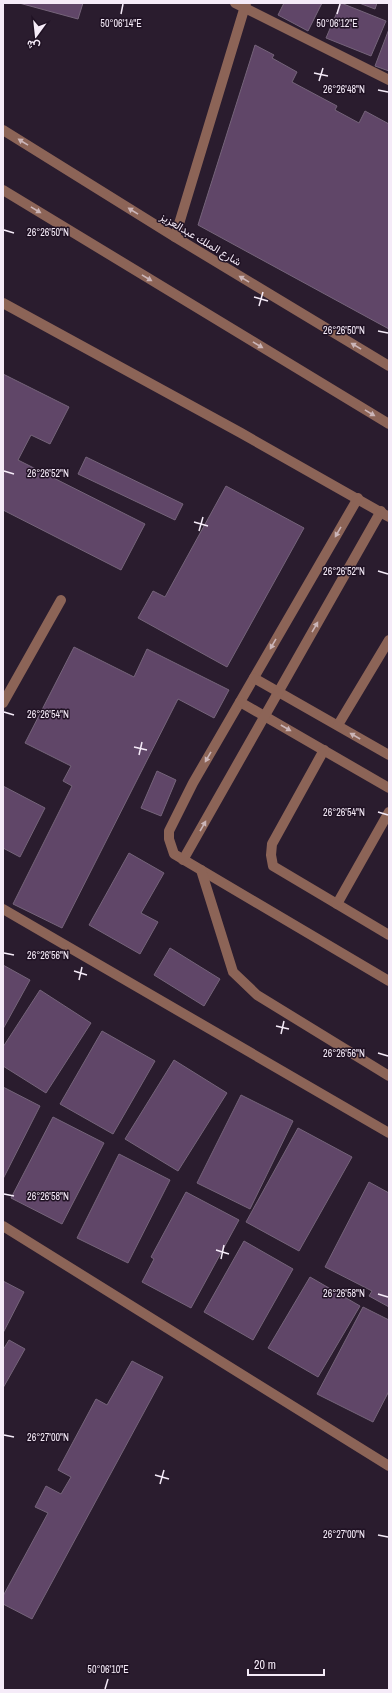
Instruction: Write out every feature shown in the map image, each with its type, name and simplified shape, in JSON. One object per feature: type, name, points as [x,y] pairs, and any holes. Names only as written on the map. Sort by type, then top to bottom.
[{"type":"street","points":[[235,3],[245,5],[389,80]]},
{"type":"street","points":[[175,237],[245,5]]},
{"type":"street","name":"شارع الملك عبدالعزيز","points":[[3,130],[175,237],[389,366]]},
{"type":"street","points":[[3,190],[389,424]]},
{"type":"street","points":[[3,303],[385,514],[278,692],[184,860]]},
{"type":"street","points":[[358,498],[193,783],[169,831],[169,839],[174,854],[389,981]]},
{"type":"street","points":[[3,703],[61,600]]},
{"type":"street","points":[[338,725],[389,640]]},
{"type":"street","points":[[254,678],[389,755]]},
{"type":"street","points":[[240,702],[389,788]]},
{"type":"street","points":[[324,750],[272,844],[271,855],[273,866],[389,935]]},
{"type":"street","points":[[337,904],[389,812]]},
{"type":"street","points":[[201,870],[233,972],[257,995],[389,1076]]},
{"type":"street","points":[[3,909],[389,1133]]},
{"type":"street","points":[[3,1226],[389,1465]]},
{"type":"building","points":[[19,3],[83,3],[78,19]]},
{"type":"building","points":[[284,3],[322,3],[308,31],[278,15]]},
{"type":"building","points":[[341,3],[386,21],[371,56],[326,38]]},
{"type":"building","points":[[359,3],[377,3],[375,9]]},
{"type":"building","points":[[389,29],[389,71],[375,66]]},
{"type":"building","points":[[255,45],[274,55],[272,58],[297,72],[292,82],[337,106],[335,110],[359,123],[365,111],[389,124],[389,329],[198,225]]},
{"type":"building","points":[[3,374],[69,407],[50,444],[31,435],[18,460],[145,524],[121,570],[3,510]]},
{"type":"building","points":[[86,457],[183,504],[175,520],[78,474]]},
{"type":"building","points":[[226,486],[304,528],[227,667],[138,618],[153,591],[165,597]]},
{"type":"building","points":[[74,647],[134,677],[147,649],[229,690],[214,718],[178,699],[62,928],[13,904],[72,786],[63,781],[71,766],[25,743]]},
{"type":"building","points":[[157,771],[176,780],[161,816],[141,808]]},
{"type":"building","points":[[3,786],[45,808],[20,857],[3,848]]},
{"type":"building","points":[[129,853],[164,873],[141,913],[158,922],[140,954],[89,925]]},
{"type":"building","points":[[170,948],[220,979],[204,1006],[154,975]]},
{"type":"building","points":[[3,965],[30,980],[3,1029]]},
{"type":"building","points":[[40,990],[91,1023],[46,1093],[3,1066],[3,1047]]},
{"type":"building","points":[[102,1031],[155,1061],[113,1134],[60,1104]]},
{"type":"building","points":[[174,1060],[227,1093],[178,1171],[125,1139]]},
{"type":"building","points":[[3,1087],[40,1106],[3,1179]]},
{"type":"building","points":[[241,1095],[293,1121],[250,1209],[197,1183]]},
{"type":"building","points":[[53,1117],[104,1143],[62,1224],[11,1198]]},
{"type":"building","points":[[298,1128],[352,1157],[299,1251],[246,1222]]},
{"type":"building","points":[[119,1154],[170,1180],[128,1263],[77,1238]]},
{"type":"building","points":[[369,1182],[389,1193],[389,1307],[369,1296],[372,1291],[325,1267]]},
{"type":"building","points":[[186,1192],[239,1220],[191,1308],[142,1282],[154,1259],[151,1257]]},
{"type":"building","points":[[244,1241],[293,1269],[253,1340],[204,1312]]},
{"type":"building","points":[[310,1277],[360,1306],[318,1377],[268,1348]]},
{"type":"building","points":[[3,1281],[24,1292],[3,1333]]},
{"type":"building","points":[[363,1307],[389,1320],[389,1391],[373,1422],[317,1394]]},
{"type":"building","points":[[9,1340],[25,1349],[3,1388],[3,1350]]},
{"type":"building","points":[[132,1361],[163,1377],[32,1619],[3,1604],[3,1596],[48,1513],[35,1507],[46,1486],[61,1494],[71,1477],[58,1470],[96,1399],[107,1405]]}]
